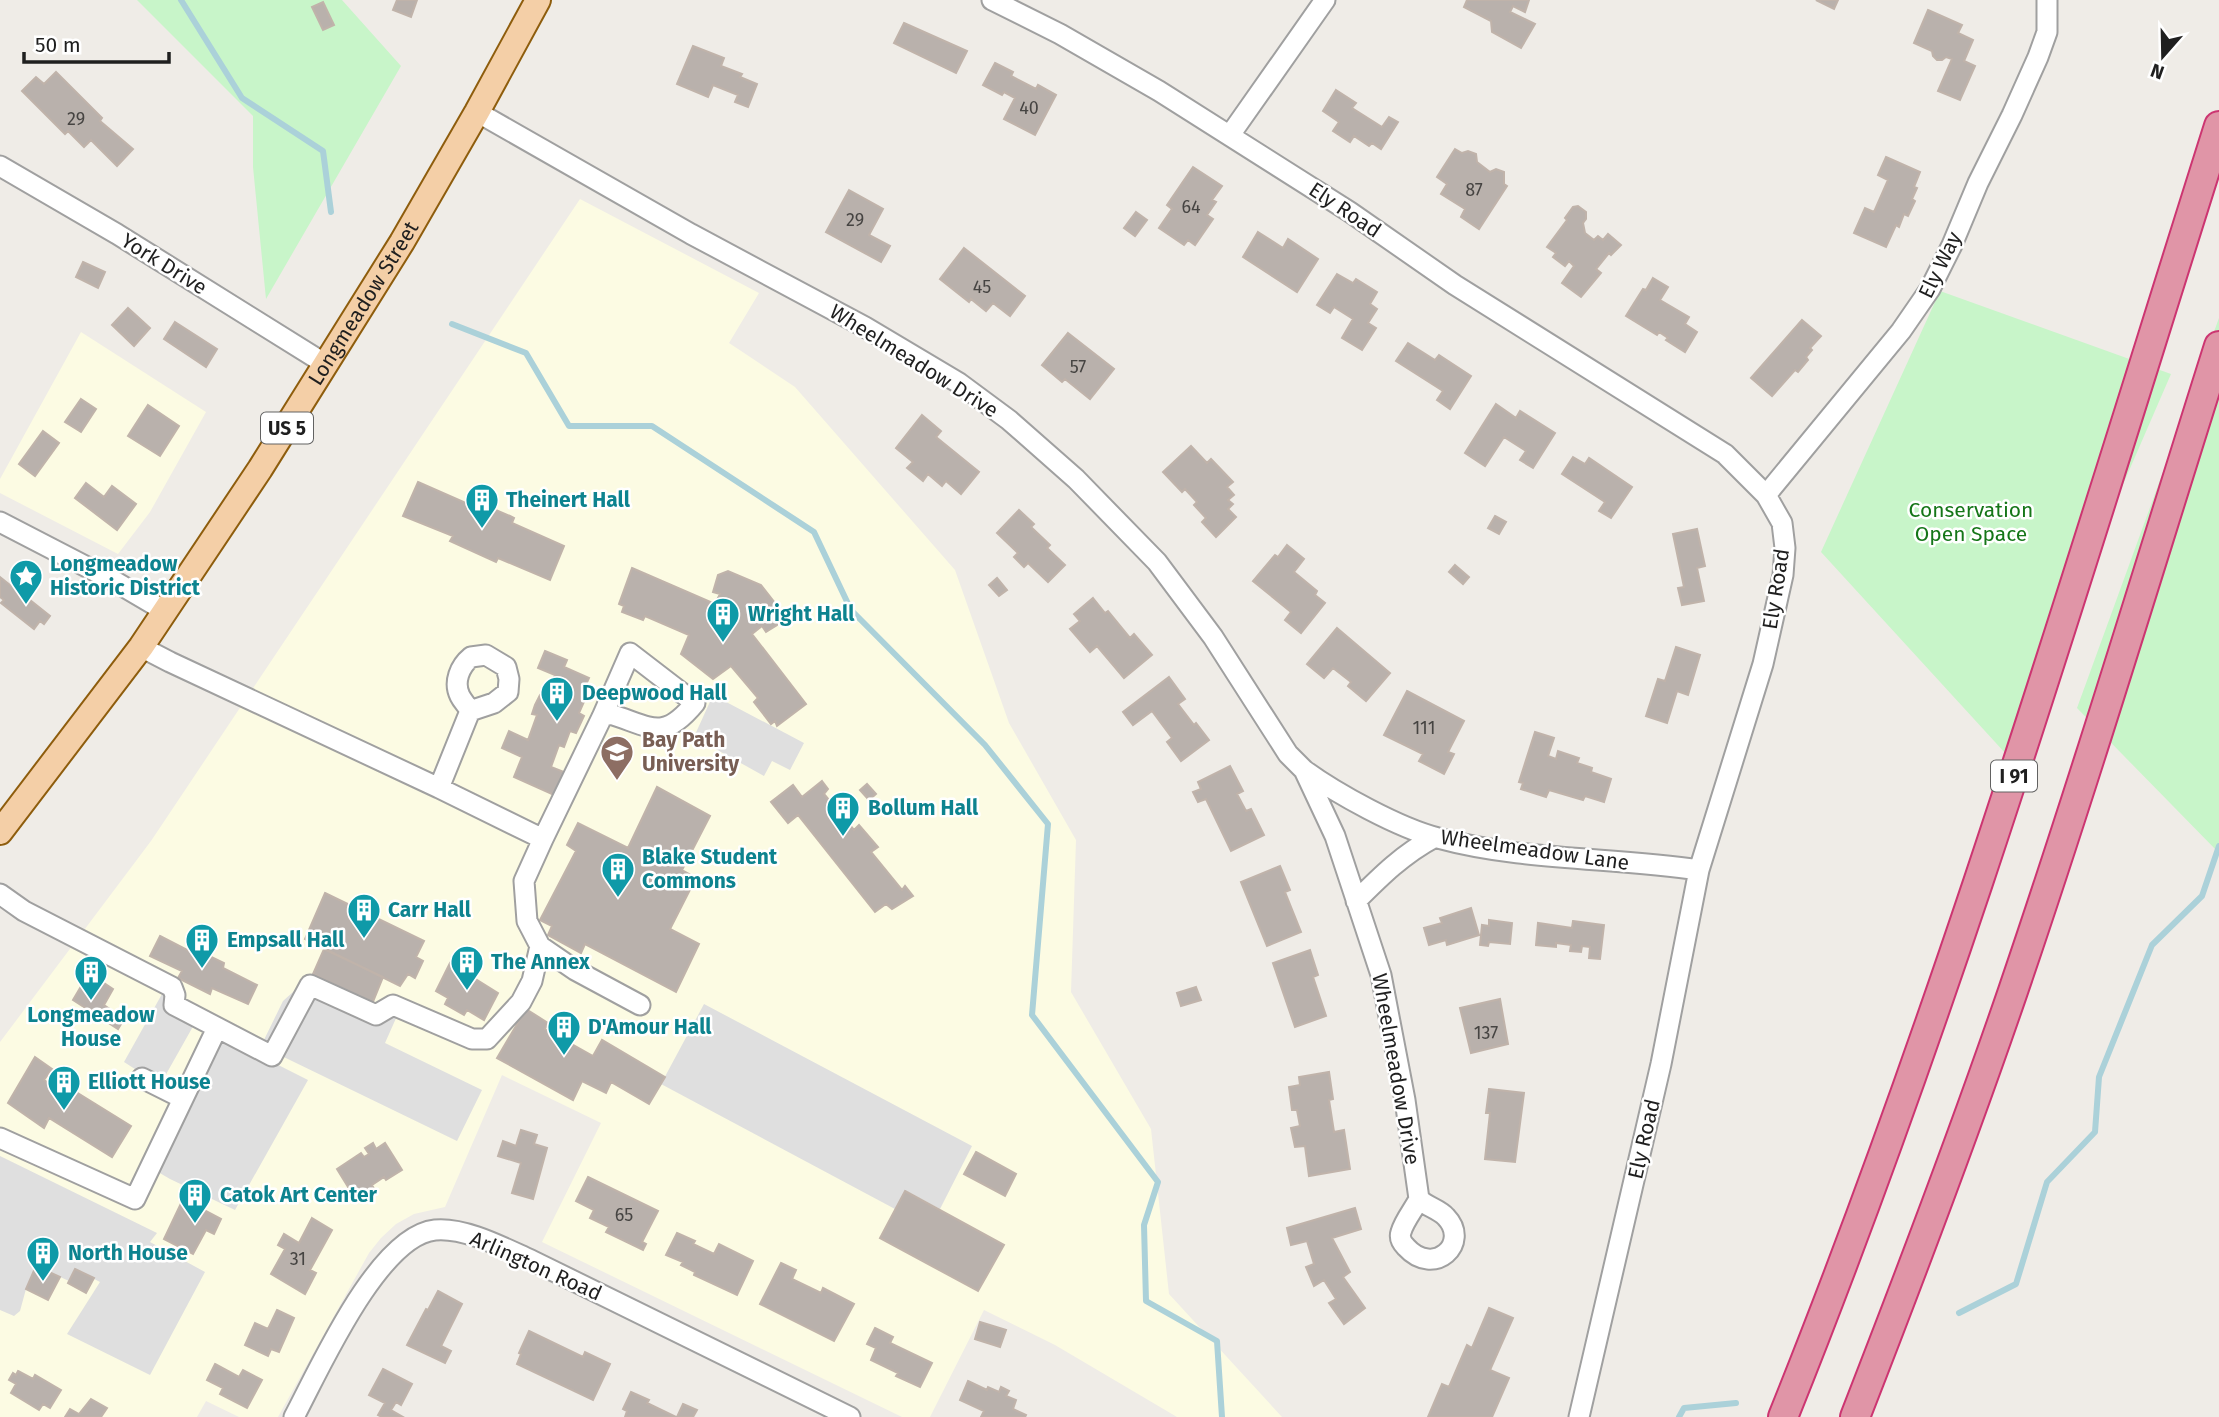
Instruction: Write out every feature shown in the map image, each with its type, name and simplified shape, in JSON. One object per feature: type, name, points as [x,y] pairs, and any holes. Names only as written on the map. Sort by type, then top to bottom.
[{"type":"highway","name":"I 91","points":[[1783,1417],[1875,1177],[1977,889],[2219,125]]},
{"type":"highway","points":[[1854,1417],[1936,1206],[2013,990],[2084,775],[2219,346]]},
{"type":"main road","name":"Longmeadow Street","points":[[0,832],[141,647],[327,365],[477,112],[538,0]]},
{"type":"street","name":"Ely Road","points":[[992,0],[1093,53],[1230,135],[1350,212],[1455,285],[1725,454],[1766,495],[1782,523],[1785,548],[1783,575],[1748,718],[1699,870],[1661,1064],[1579,1417]]},
{"type":"street","points":[[1230,135],[1325,0]]},
{"type":"street","name":"Ely Way","points":[[1766,495],[1902,331],[1930,289],[2038,57],[2047,32],[2048,0]]},
{"type":"street","name":"Wheelmeadow Drive","points":[[477,112],[691,234],[865,327],[959,383],[1009,420],[1076,479],[1157,562],[1213,637],[1288,754],[1304,771],[1335,836],[1381,975],[1391,1021],[1419,1199]]},
{"type":"street","name":"York Drive","points":[[0,166],[117,234],[327,365]]},
{"type":"street","points":[[0,522],[114,581],[165,611]]},
{"type":"street","points":[[141,647],[543,839]]},
{"type":"street","points":[[602,717],[610,714],[659,730],[674,724],[695,703],[630,653],[524,881],[527,921],[540,946],[575,970],[640,1005]]},
{"type":"street","points":[[439,788],[470,711]]},
{"type":"street","name":"Wheelmeadow Lane","points":[[1304,771],[1401,825],[1435,837],[1507,850],[1699,870]]},
{"type":"street","points":[[1356,901],[1389,867],[1435,837]]},
{"type":"street","points":[[0,894],[24,911],[172,986],[174,1005],[272,1056],[310,985],[376,1015],[393,1004],[472,1039],[487,1039],[521,1002],[532,981],[540,946]]},
{"type":"street","points":[[0,1138],[135,1199],[217,1028]]},
{"type":"street","points":[[142,1077],[182,1098]]},
{"type":"street","name":"Arlington Road","points":[[294,1417],[350,1313],[379,1270],[402,1245],[420,1234],[436,1230],[483,1239],[531,1260],[850,1417]]},
{"type":"shaded area","name":"Bay Path University","points":[[580,199],[759,293],[729,343],[795,387],[955,570],[1009,723],[1076,840],[1071,992],[1151,1129],[1169,1294],[1282,1417],[1177,1417],[1055,1345],[984,1310],[930,1417],[902,1417],[542,1242],[601,1123],[502,1075],[445,1207],[414,1214],[396,1224],[369,1253],[278,1417],[239,1417],[206,1401],[197,1417],[0,1417],[0,1042],[151,841]]},
{"type":"shaded area","points":[[81,332],[206,412],[150,512],[118,554],[0,493],[0,479]]},
{"type":"shaded area","points":[[713,695],[804,743],[790,770],[772,761],[764,776],[694,737]]},
{"type":"shaded area","points":[[313,974],[397,1016],[385,1043],[482,1090],[457,1141],[261,1046],[283,1001]]},
{"type":"shaded area","points":[[162,994],[200,1014],[160,1085],[124,1062]]},
{"type":"shaded area","points":[[704,1004],[972,1146],[940,1209],[906,1191],[895,1209],[661,1084]]},
{"type":"shaded area","points":[[215,1033],[308,1080],[235,1210],[146,1165]]},
{"type":"shaded area","points":[[0,1156],[157,1233],[150,1242],[205,1272],[150,1375],[67,1334],[100,1282],[75,1269],[69,1281],[36,1266],[20,1311],[14,1316],[0,1310]]},
{"type":"green space","points":[[137,0],[342,0],[401,66],[266,299],[253,167],[253,116]]},
{"type":"green space","name":"Conservation Open Space","points":[[1940,291],[2171,374],[2006,754],[1821,552]]},
{"type":"green space","points":[[2219,318],[2219,853],[2077,708]]},
{"type":"building","points":[[397,0],[417,0],[411,17],[393,10]]},
{"type":"building","points":[[1467,0],[1529,0],[1525,12],[1513,6],[1510,12],[1535,24],[1521,48],[1492,32],[1491,21],[1464,7]]},
{"type":"building","points":[[1816,0],[1838,0],[1834,9]]},
{"type":"building","points":[[323,2],[334,25],[323,30],[312,7]]},
{"type":"building","points":[[1928,10],[1962,25],[1958,33],[1973,40],[1964,61],[1975,66],[1960,100],[1938,91],[1952,59],[1946,57],[1937,60],[1932,51],[1914,43]]},
{"type":"building","points":[[904,23],[967,51],[956,73],[894,43]]},
{"type":"building","points":[[693,46],[724,58],[721,66],[742,74],[740,77],[757,84],[748,107],[735,102],[738,95],[713,85],[708,97],[677,84]]},
{"type":"building","points":[[995,63],[1013,72],[1011,76],[1036,89],[1038,85],[1056,95],[1035,135],[1004,119],[1015,98],[1004,92],[1002,95],[983,85]]},
{"type":"building","points":[[56,72],[102,118],[100,121],[133,149],[117,166],[91,140],[84,147],[68,131],[65,134],[22,91],[36,77],[44,84]]},
{"type":"building","points":[[1336,90],[1356,103],[1352,108],[1382,127],[1389,117],[1398,122],[1381,149],[1372,143],[1369,146],[1354,136],[1350,142],[1333,131],[1339,122],[1323,111]]},
{"type":"building","points":[[1455,149],[1462,153],[1468,151],[1476,154],[1477,162],[1490,172],[1496,169],[1504,172],[1504,184],[1507,186],[1479,229],[1461,217],[1465,209],[1441,194],[1447,184],[1437,177]]},
{"type":"building","points":[[1886,157],[1920,172],[1914,187],[1917,188],[1912,199],[1915,201],[1908,216],[1904,214],[1899,227],[1896,225],[1886,247],[1854,233],[1865,208],[1874,212],[1888,180],[1878,175]]},
{"type":"building","points":[[1193,167],[1222,186],[1212,200],[1216,202],[1207,215],[1213,219],[1195,245],[1188,240],[1184,245],[1159,228],[1172,209],[1167,205]]},
{"type":"building","points":[[849,190],[883,209],[869,235],[890,246],[881,262],[826,232]]},
{"type":"building","points":[[1578,206],[1586,212],[1583,223],[1585,233],[1594,240],[1598,236],[1603,240],[1608,234],[1621,245],[1611,255],[1609,253],[1596,269],[1601,273],[1581,297],[1562,283],[1574,266],[1569,261],[1565,266],[1553,257],[1556,253],[1547,247],[1573,207]]},
{"type":"building","points":[[1136,212],[1147,220],[1135,236],[1124,228]]},
{"type":"building","points":[[1258,232],[1283,248],[1288,239],[1318,259],[1297,292],[1243,257]]},
{"type":"building","points":[[964,248],[1025,296],[1010,316],[993,303],[986,311],[971,299],[969,302],[940,279]]},
{"type":"building","points":[[83,262],[105,272],[98,288],[76,277]]},
{"type":"building","points":[[1337,274],[1353,283],[1356,279],[1377,292],[1370,304],[1377,309],[1368,323],[1376,328],[1362,350],[1342,338],[1353,319],[1334,307],[1330,313],[1317,305]]},
{"type":"building","points":[[1653,278],[1668,287],[1660,300],[1689,317],[1685,324],[1697,332],[1685,352],[1659,332],[1657,335],[1626,316]]},
{"type":"building","points":[[128,308],[150,328],[134,346],[112,325]]},
{"type":"building","points":[[1802,320],[1821,336],[1810,348],[1812,350],[1806,357],[1808,360],[1798,372],[1795,370],[1772,396],[1751,378]]},
{"type":"building","points":[[175,322],[217,349],[206,367],[164,339]]},
{"type":"building","points":[[1068,333],[1114,369],[1090,399],[1065,379],[1062,382],[1042,365]]},
{"type":"building","points":[[1408,343],[1435,360],[1439,355],[1471,376],[1450,409],[1437,400],[1443,391],[1396,361]]},
{"type":"building","points":[[81,399],[96,409],[81,432],[65,422]]},
{"type":"building","points":[[1496,404],[1516,418],[1520,411],[1555,433],[1533,468],[1520,460],[1526,451],[1504,437],[1485,466],[1465,453]]},
{"type":"building","points":[[148,405],[179,426],[160,456],[128,436]]},
{"type":"building","points":[[922,415],[941,431],[936,437],[979,472],[961,494],[946,481],[942,486],[928,474],[923,481],[907,468],[913,462],[896,448]]},
{"type":"building","points":[[43,431],[59,443],[35,476],[19,464]]},
{"type":"building","points":[[1191,446],[1207,463],[1211,459],[1233,482],[1227,487],[1234,495],[1228,500],[1233,504],[1228,509],[1236,517],[1216,537],[1202,522],[1206,518],[1194,505],[1197,502],[1185,489],[1182,492],[1163,472]]},
{"type":"building","points":[[1573,457],[1585,464],[1589,458],[1632,487],[1611,518],[1599,511],[1605,502],[1562,474]]},
{"type":"building","name":"Theinert Hall","points":[[418,482],[468,504],[470,499],[510,516],[514,518],[512,523],[564,546],[550,580],[498,558],[496,562],[450,541],[453,536],[403,516]]},
{"type":"building","points":[[86,483],[104,497],[112,486],[136,504],[117,530],[75,498]]},
{"type":"building","points":[[1019,510],[1034,524],[1031,527],[1050,545],[1047,548],[1065,565],[1048,582],[1028,563],[1024,567],[1014,557],[1018,553],[997,533]]},
{"type":"building","points":[[1495,516],[1506,522],[1499,534],[1488,528]]},
{"type":"building","points":[[1697,529],[1705,566],[1697,568],[1704,601],[1682,605],[1678,588],[1684,587],[1673,534]]},
{"type":"building","points":[[1287,545],[1304,559],[1294,572],[1317,591],[1315,595],[1325,603],[1301,633],[1285,620],[1291,612],[1253,581]]},
{"type":"building","points":[[1455,565],[1469,577],[1463,584],[1449,572]]},
{"type":"building","name":"Wright Hall","points":[[632,568],[715,604],[720,594],[713,592],[718,575],[728,571],[761,585],[782,612],[777,625],[766,632],[762,626],[752,634],[806,704],[777,726],[775,721],[771,724],[754,702],[758,698],[731,666],[713,679],[681,654],[689,635],[645,616],[643,620],[622,612],[624,606],[619,604]]},
{"type":"building","points":[[0,577],[15,589],[19,583],[29,591],[25,596],[50,616],[44,624],[40,621],[34,629],[1,603],[4,600],[0,597]]},
{"type":"building","points":[[997,578],[1007,590],[999,596],[989,585]]},
{"type":"building","points":[[1093,598],[1105,613],[1108,611],[1130,638],[1134,634],[1152,655],[1124,678],[1097,646],[1090,652],[1070,629],[1080,621],[1074,614]]},
{"type":"building","points":[[1337,628],[1390,673],[1366,701],[1348,686],[1351,682],[1333,668],[1324,678],[1307,664]]},
{"type":"building","points":[[1676,647],[1700,655],[1688,695],[1677,691],[1667,723],[1646,716],[1658,679],[1665,681]]},
{"type":"building","name":"Deepwood Hall","points":[[545,651],[567,660],[564,667],[589,678],[581,695],[586,697],[579,713],[584,716],[576,733],[570,731],[564,747],[559,745],[551,767],[564,772],[554,795],[514,777],[522,757],[502,748],[509,731],[528,740],[537,715],[532,714],[535,705],[540,695],[546,697],[555,675],[538,668]]},
{"type":"building","points":[[1169,677],[1185,699],[1178,704],[1209,740],[1181,761],[1167,742],[1172,738],[1152,711],[1133,725],[1123,712]]},
{"type":"building","points":[[1407,691],[1464,721],[1448,752],[1454,754],[1444,774],[1419,761],[1423,754],[1384,735]]},
{"type":"building","points":[[1535,732],[1554,738],[1548,756],[1556,759],[1558,751],[1579,758],[1577,763],[1592,768],[1591,772],[1611,779],[1604,802],[1585,796],[1583,800],[1549,790],[1546,797],[1521,789],[1523,783],[1519,782]]},
{"type":"building","points":[[1230,766],[1243,791],[1237,794],[1246,811],[1251,809],[1264,835],[1231,851],[1206,799],[1198,802],[1193,792],[1201,789],[1198,782]]},
{"type":"building","name":"Bollum Hall","points":[[822,781],[828,789],[824,794],[854,830],[859,825],[878,847],[871,852],[902,890],[905,886],[913,896],[892,909],[886,904],[875,912],[798,815],[788,823],[771,802],[793,785],[802,797]]},
{"type":"building","points":[[867,784],[876,794],[869,800],[860,790]]},
{"type":"building","name":"Blake Student Commons","points":[[657,787],[710,816],[682,870],[696,878],[670,929],[699,944],[676,992],[585,944],[581,953],[548,935],[552,926],[540,920],[576,851],[567,845],[578,823],[628,848]]},
{"type":"building","points":[[1280,866],[1290,890],[1285,892],[1301,932],[1267,946],[1241,882]]},
{"type":"building","name":"Carr Hall","points":[[325,893],[424,941],[416,957],[423,961],[415,978],[408,974],[400,986],[305,939]]},
{"type":"building","points":[[1471,908],[1479,935],[1447,945],[1446,940],[1429,945],[1424,928],[1442,923],[1440,918]]},
{"type":"building","points":[[1489,920],[1512,923],[1510,944],[1489,942],[1488,946],[1480,945],[1482,925],[1489,926]]},
{"type":"building","points":[[1573,921],[1604,925],[1600,959],[1589,958],[1590,947],[1582,946],[1581,952],[1570,951],[1571,945],[1536,945],[1538,923],[1572,928]]},
{"type":"building","name":"Empsall Hall","points":[[160,936],[191,952],[193,948],[224,963],[223,968],[257,985],[248,1004],[212,988],[210,994],[178,978],[182,971],[150,956]]},
{"type":"building","points":[[324,949],[383,977],[372,1004],[313,974]]},
{"type":"building","points":[[1310,950],[1318,975],[1313,977],[1326,1016],[1295,1027],[1273,963]]},
{"type":"building","name":"The Annex","points":[[450,963],[498,993],[484,1020],[467,1010],[464,1015],[445,1004],[448,998],[436,991]]},
{"type":"building","name":"Longmeadow House","points":[[89,973],[113,989],[104,1005],[124,1019],[118,1029],[73,1000]]},
{"type":"building","points":[[1196,987],[1201,1000],[1181,1006],[1177,993]]},
{"type":"building","points":[[1500,999],[1508,1044],[1471,1053],[1460,1008]]},
{"type":"building","name":"D'Amour Hall","points":[[526,1009],[548,1023],[545,1029],[593,1056],[602,1040],[665,1077],[649,1104],[611,1082],[606,1093],[582,1081],[573,1100],[497,1058]]},
{"type":"building","name":"Elliott House","points":[[35,1057],[52,1069],[44,1080],[56,1088],[60,1082],[131,1126],[112,1157],[49,1118],[44,1128],[8,1103]]},
{"type":"building","points":[[1329,1072],[1333,1099],[1329,1100],[1334,1132],[1344,1130],[1350,1169],[1309,1176],[1305,1146],[1295,1147],[1291,1128],[1300,1126],[1297,1110],[1292,1110],[1289,1087],[1300,1085],[1299,1077]]},
{"type":"building","points":[[1489,1089],[1524,1093],[1515,1162],[1485,1159],[1490,1113],[1486,1113]]},
{"type":"building","points":[[521,1130],[537,1135],[534,1144],[547,1148],[533,1199],[512,1193],[521,1163],[498,1156],[503,1141],[516,1146]]},
{"type":"building","points":[[373,1143],[376,1149],[385,1143],[402,1170],[386,1180],[384,1177],[372,1185],[374,1189],[356,1200],[337,1169],[361,1153],[364,1157],[369,1154],[365,1148]]},
{"type":"building","points":[[976,1152],[1016,1174],[1005,1196],[964,1174]]},
{"type":"building","points":[[588,1177],[658,1211],[642,1242],[646,1244],[643,1250],[606,1232],[609,1227],[590,1218],[594,1210],[576,1201]]},
{"type":"building","points":[[905,1191],[1004,1245],[978,1291],[880,1238]]},
{"type":"building","name":"Catok Art Center","points":[[183,1199],[221,1219],[214,1234],[206,1230],[193,1254],[164,1239]]},
{"type":"building","points":[[1355,1208],[1361,1229],[1332,1238],[1350,1272],[1343,1277],[1365,1308],[1344,1324],[1329,1303],[1336,1299],[1324,1280],[1314,1286],[1306,1267],[1314,1264],[1307,1241],[1291,1245],[1287,1228]]},
{"type":"building","points":[[312,1218],[332,1230],[310,1270],[316,1273],[305,1294],[271,1274],[285,1249],[278,1245],[284,1234],[299,1243]]},
{"type":"building","points":[[677,1233],[714,1254],[719,1244],[753,1261],[737,1295],[694,1275],[695,1272],[681,1265],[683,1262],[666,1255]]},
{"type":"building","points":[[781,1263],[796,1270],[792,1279],[821,1293],[823,1288],[854,1304],[834,1341],[760,1304]]},
{"type":"building","name":"North House","points":[[36,1266],[60,1277],[48,1300],[26,1289]]},
{"type":"building","points":[[75,1269],[94,1278],[86,1293],[68,1283]]},
{"type":"building","points":[[438,1291],[462,1304],[441,1346],[451,1351],[445,1363],[407,1345]]},
{"type":"building","points":[[1489,1308],[1513,1318],[1490,1370],[1509,1378],[1492,1417],[1428,1417],[1442,1384],[1449,1387],[1467,1345],[1472,1348]]},
{"type":"building","points":[[277,1310],[294,1318],[279,1352],[271,1349],[268,1356],[245,1345],[255,1323],[268,1329]]},
{"type":"building","points":[[980,1322],[1006,1330],[1000,1347],[975,1339]]},
{"type":"building","points":[[875,1328],[893,1337],[890,1343],[932,1363],[920,1387],[871,1360],[876,1348],[867,1344]]},
{"type":"building","points":[[529,1331],[583,1357],[585,1352],[610,1364],[593,1400],[517,1364]]},
{"type":"building","points":[[215,1364],[239,1377],[243,1370],[262,1380],[247,1408],[220,1394],[223,1388],[207,1380]]},
{"type":"building","points":[[383,1369],[412,1384],[401,1405],[396,1402],[391,1410],[403,1417],[378,1415],[385,1403],[369,1395]]},
{"type":"building","points":[[18,1371],[33,1379],[35,1375],[61,1390],[50,1408],[43,1404],[39,1410],[11,1393],[16,1384],[9,1380],[13,1373],[16,1375]]},
{"type":"building","points":[[968,1381],[987,1390],[988,1387],[999,1392],[1001,1387],[1009,1391],[1006,1396],[1016,1400],[1013,1409],[1026,1415],[1025,1417],[981,1417],[984,1411],[960,1400]]},
{"type":"building","points":[[631,1392],[676,1417],[625,1417],[627,1411],[623,1409]]},
{"type":"building","points":[[91,1399],[107,1408],[101,1417],[65,1417],[70,1409],[79,1414]]},
{"type":"building","points":[[683,1404],[697,1410],[693,1417],[677,1417]]},
{"type":"waterway","points":[[181,0],[242,98],[323,151],[331,212]]},
{"type":"waterway","points":[[452,324],[526,353],[569,426],[652,426],[814,532],[851,610],[985,745],[1048,824],[1032,1015],[1158,1182],[1144,1225],[1146,1301],[1217,1341],[1222,1417]]},
{"type":"waterway","points":[[1959,1313],[2016,1284],[2047,1182],[2095,1132],[2099,1077],[2152,945],[2202,896],[2219,846]]},
{"type":"waterway","points":[[1679,1417],[1684,1408],[1736,1403]]},
{"type":"place","name":"Theinert Hall","points":[[482,530]]},
{"type":"place","name":"Longmeadow Historic District","points":[[26,606]]},
{"type":"place","name":"Wright Hall","points":[[723,644]]},
{"type":"place","name":"Deepwood Hall","points":[[557,723]]},
{"type":"place","name":"Bay Path University","points":[[617,782]]},
{"type":"place","name":"Bollum Hall","points":[[843,838]]},
{"type":"place","name":"Blake Student Commons","points":[[618,899]]},
{"type":"place","name":"Carr Hall","points":[[364,940]]},
{"type":"place","name":"Empsall Hall","points":[[202,970]]},
{"type":"place","name":"The Annex","points":[[467,992]]},
{"type":"place","name":"Longmeadow House","points":[[91,1002]]},
{"type":"place","name":"D'Amour Hall","points":[[564,1057]]},
{"type":"place","name":"Elliott House","points":[[64,1112]]},
{"type":"place","name":"Catok Art Center","points":[[195,1225]]},
{"type":"place","name":"North House","points":[[43,1283]]}]
